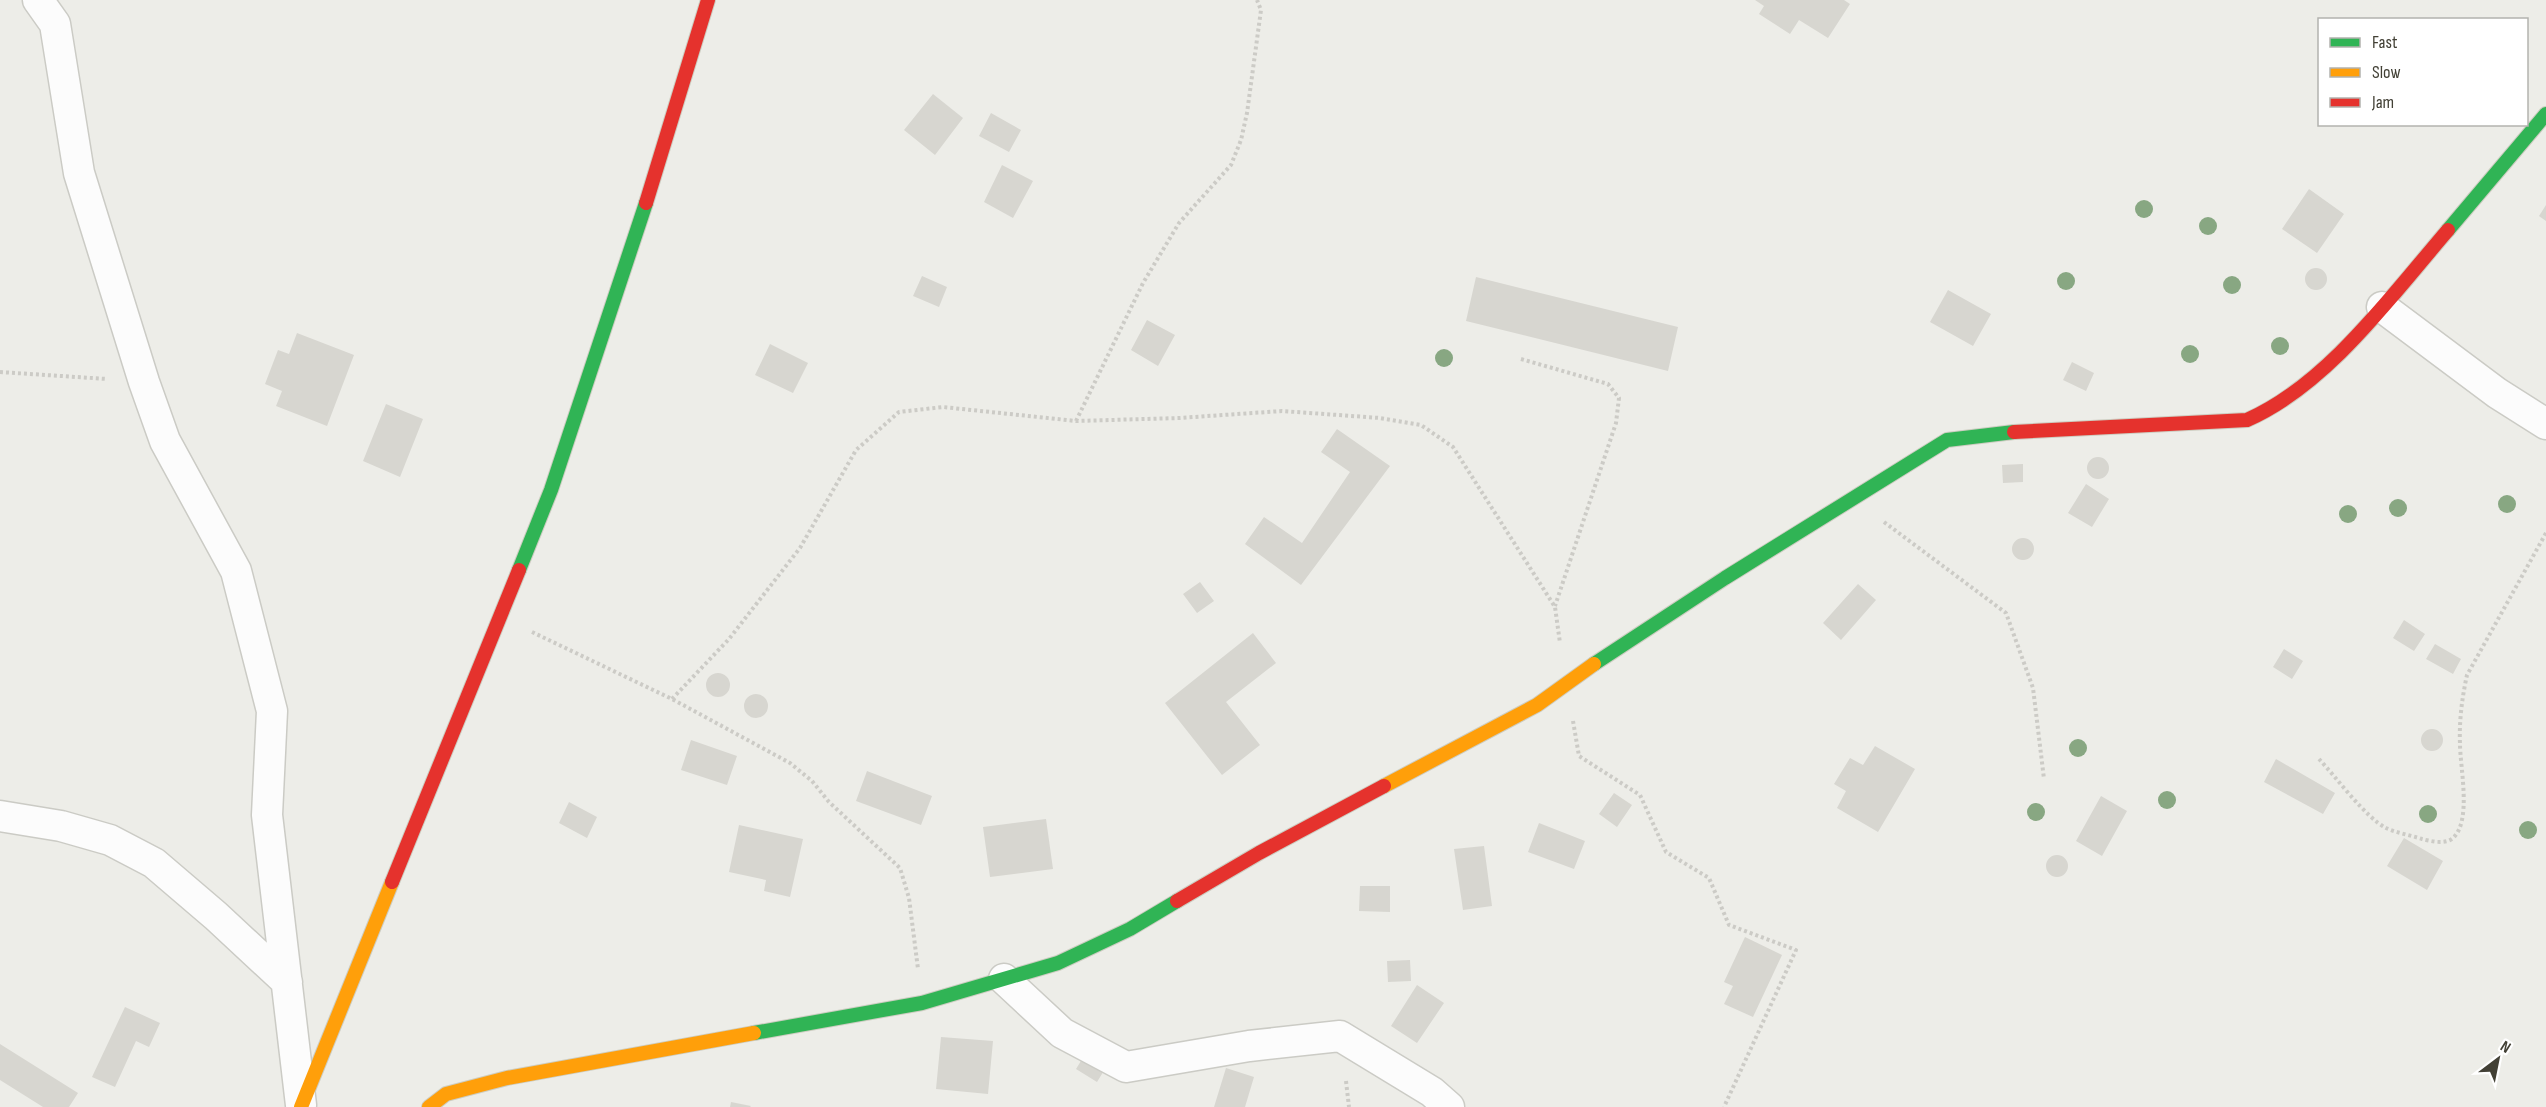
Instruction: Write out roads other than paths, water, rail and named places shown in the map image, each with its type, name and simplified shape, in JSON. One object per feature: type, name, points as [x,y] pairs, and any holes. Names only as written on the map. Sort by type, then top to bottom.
[{"type":"street","points":[[38,0],[55,24],[80,173],[144,381],[165,441],[236,571],[272,711],[267,815],[301,1106]]},
{"type":"street","points":[[301,1106],[558,467],[641,219],[708,0]]},
{"type":"street","points":[[429,1107],[446,1094],[507,1078],[922,1003],[1058,963],[1130,928],[1259,853],[1537,705],[1566,682],[1725,578],[1947,440],[1998,433],[2098,426],[2203,424],[2247,420],[2274,408],[2310,382],[2382,308],[2546,114]]},
{"type":"street","points":[[2382,308],[2497,393],[2546,424]]},
{"type":"street","points":[[0,816],[60,826],[110,840],[154,863],[216,916],[286,982]]},
{"type":"street","points":[[1004,979],[1062,1033],[1126,1067],[1249,1046],[1340,1036],[1432,1092],[1449,1107]]}]
